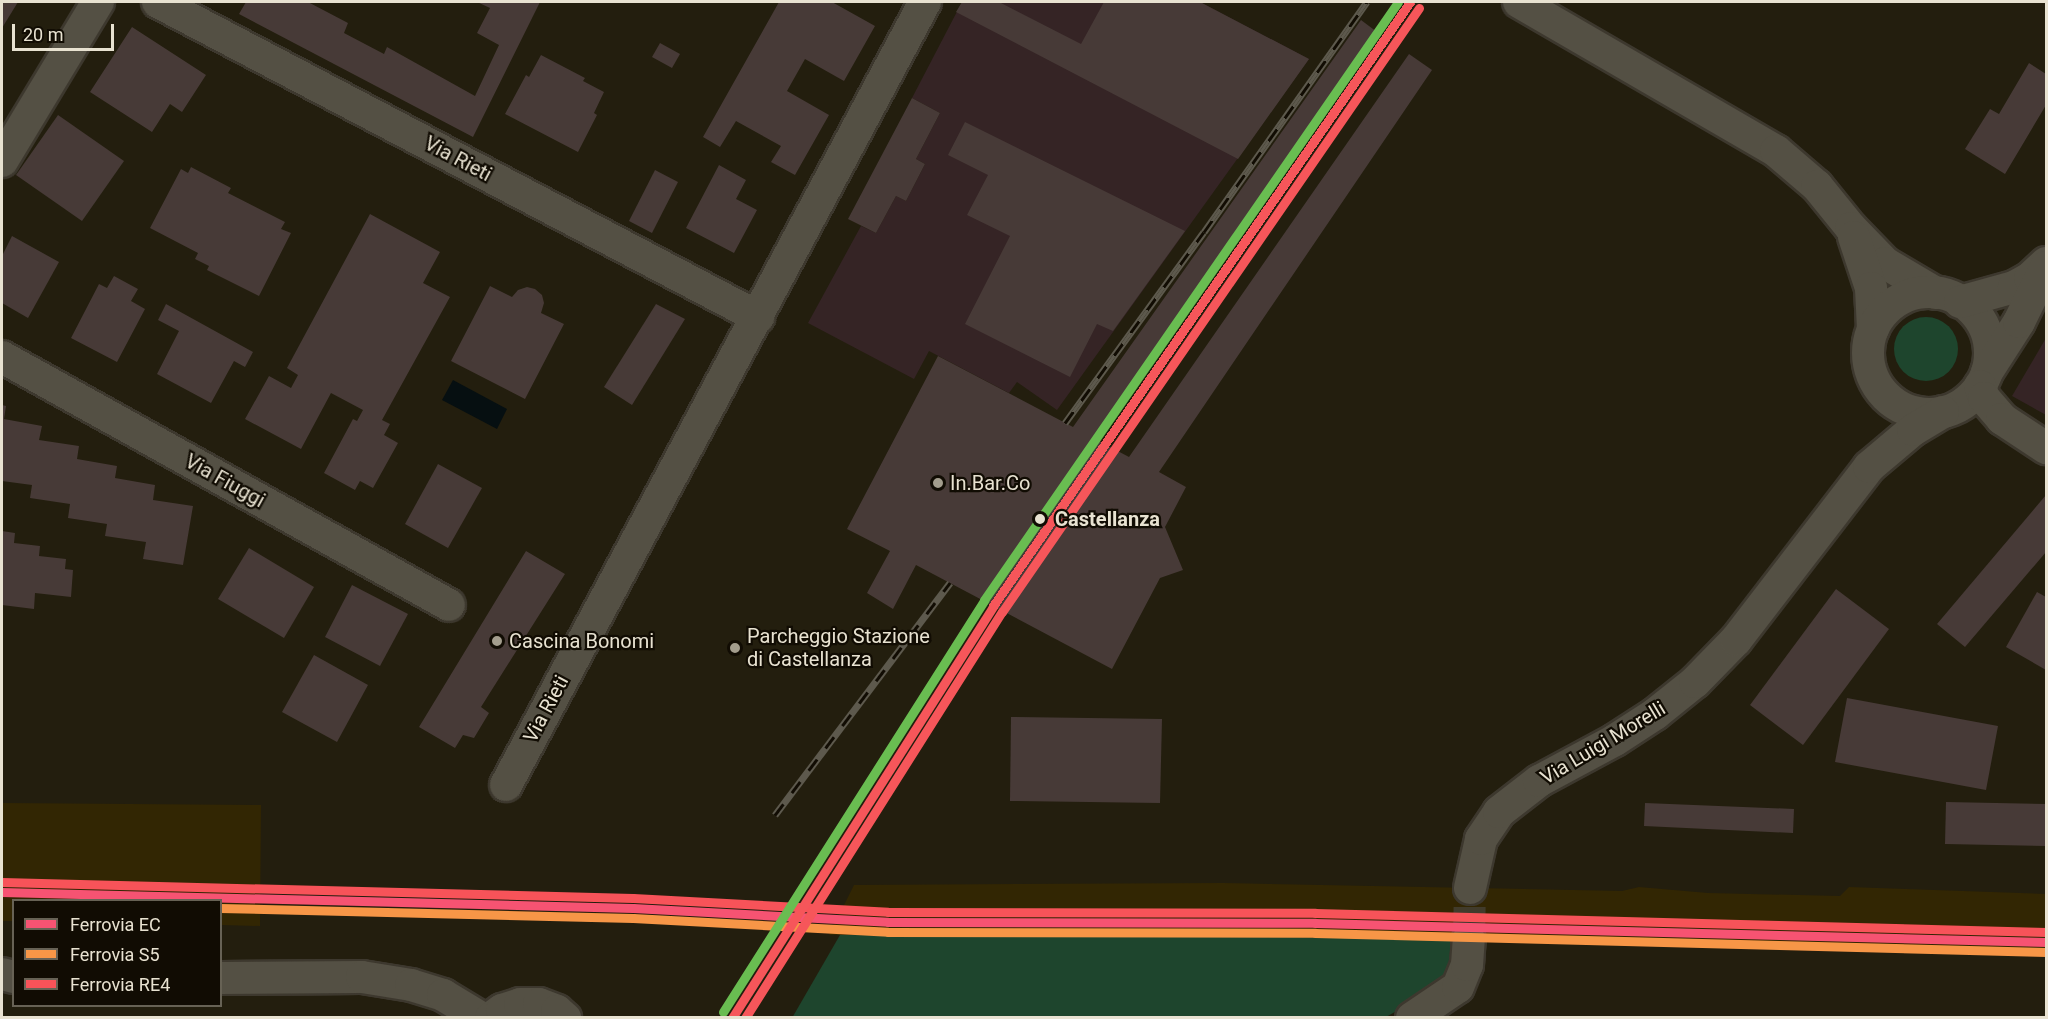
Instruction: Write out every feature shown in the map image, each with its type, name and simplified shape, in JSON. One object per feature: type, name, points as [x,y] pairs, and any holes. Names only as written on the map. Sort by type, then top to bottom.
[{"type":"street","points":[[2,161],[98,2]]},
{"type":"street","name":"Via Rieti","points":[[158,2],[759,317]]},
{"type":"street","name":"Via Rieti","points":[[506,785],[740,344],[759,317],[925,2]]},
{"type":"street","points":[[1519,2],[1776,151],[1817,186],[1851,228],[1885,263],[1912,281],[1948,297],[1973,312],[1986,333],[1989,349],[1983,379],[1984,398],[2002,419],[2046,448]]},
{"type":"street","points":[[1851,228],[1870,281],[1873,300],[1873,329],[1868,360],[1870,372],[1882,392],[1901,408],[1917,413],[1942,412]]},
{"type":"street","points":[[1873,329],[1884,313],[1899,301],[1917,294],[1948,297],[2014,286],[2030,278],[2046,265]]},
{"type":"street","points":[[1869,466],[1913,430],[1942,412],[1964,402],[1983,379],[2019,322],[2046,265]]},
{"type":"street","name":"Via Fiuggi","points":[[2,357],[449,604]]},
{"type":"street","points":[[1869,466],[1882,421],[1882,392]]},
{"type":"street","name":"Via Luigi Morelli","points":[[1470,888],[1481,840],[1499,812],[1539,781],[1615,740],[1655,714],[1695,682],[1736,640],[1869,466]]},
{"type":"street","points":[[1412,1017],[1458,987],[1467,965],[1469,939]]},
{"type":"street","points":[[222,978],[334,975],[370,978],[411,985],[443,995],[481,1017]]},
{"type":"street","points":[[491,1017],[502,1010],[520,1004],[539,1004],[565,1017]]},
{"type":"shaded area","points":[[962,2],[1200,2],[1309,59],[1057,410],[1017,382],[1009,393],[929,351],[914,379],[808,323],[861,226],[876,233],[896,196],[906,201],[925,164],[916,159],[940,113],[912,98]]},
{"type":"shaded area","points":[[2046,338],[2046,415],[2012,396]]},
{"type":"shaded area","points":[[453,380],[507,409],[497,429],[442,400]]},
{"type":"shaded area","points":[[2,803],[261,805],[260,926],[222,925],[222,899],[12,899],[12,921],[2,921]]},
{"type":"shaded area","points":[[1223,883],[1622,891],[1639,887],[1708,893],[1840,896],[1849,887],[2046,894],[2046,955],[1882,947],[1456,939],[829,935],[854,885]]},
{"type":"green space","points":[[1926,317],[1938,319],[1949,326],[1956,337],[1958,349],[1956,361],[1949,372],[1938,379],[1926,381],[1914,379],[1903,372],[1896,361],[1894,349],[1896,337],[1903,326],[1914,319]]},
{"type":"green space","points":[[840,935],[1456,939],[1452,968],[1442,985],[1386,1017],[792,1018]]},
{"type":"building","points":[[2,2],[18,2],[2,28]]},
{"type":"building","points":[[246,2],[308,2],[348,23],[344,33],[384,54],[387,47],[475,96],[499,45],[477,33],[490,8],[477,2],[540,2],[473,137],[239,14]]},
{"type":"building","points":[[779,2],[832,2],[875,26],[844,81],[805,59],[787,91],[829,115],[795,175],[771,162],[781,146],[736,121],[720,147],[703,137]]},
{"type":"building","points":[[962,2],[999,2],[1081,44],[1104,2],[1200,2],[1309,59],[1238,159],[956,12]]},
{"type":"building","points":[[1361,20],[1381,35],[1097,440],[1129,457],[1409,54],[1432,70],[1159,472],[1186,487],[1165,527],[1183,570],[1160,578],[1112,669],[916,565],[893,609],[867,593],[890,551],[847,529],[938,356],[1073,427]]},
{"type":"building","points":[[132,27],[206,75],[182,112],[170,104],[152,132],[90,92]]},
{"type":"building","points":[[660,43],[680,54],[672,68],[652,57]]},
{"type":"building","points":[[541,55],[585,78],[583,81],[604,92],[594,113],[597,115],[578,152],[505,114],[526,75],[529,77]]},
{"type":"building","points":[[2029,63],[2046,74],[2046,105],[2005,174],[1965,149],[1990,109],[1999,114]]},
{"type":"building","points":[[912,98],[940,113],[916,159],[925,164],[906,201],[896,196],[876,233],[848,219]]},
{"type":"building","points":[[58,115],[124,161],[82,221],[16,175]]},
{"type":"building","points":[[965,122],[1185,231],[1113,331],[1097,324],[1070,377],[965,324],[1010,236],[967,215],[988,175],[948,155]]},
{"type":"building","points":[[719,165],[746,180],[736,199],[757,210],[734,253],[686,228]]},
{"type":"building","points":[[191,167],[231,188],[228,193],[285,222],[281,229],[291,233],[259,296],[207,270],[209,266],[195,259],[198,253],[150,228],[181,169],[188,173]]},
{"type":"building","points":[[655,170],[678,182],[652,233],[629,221]]},
{"type":"building","points":[[370,214],[440,252],[423,283],[450,297],[382,420],[390,424],[384,435],[398,443],[373,488],[360,481],[355,490],[324,473],[353,419],[357,421],[363,410],[331,393],[301,449],[245,419],[269,376],[291,388],[298,375],[287,368]]},
{"type":"building","points":[[12,236],[59,262],[28,318],[2,303],[2,256]]},
{"type":"building","points":[[114,276],[138,289],[131,301],[145,309],[117,362],[71,338],[99,284],[107,288]]},
{"type":"building","points":[[490,286],[512,297],[518,290],[527,287],[535,289],[542,295],[544,303],[541,313],[564,324],[525,399],[451,361]]},
{"type":"building","points":[[166,304],[253,352],[245,367],[234,361],[211,403],[157,374],[179,331],[158,320]]},
{"type":"building","points":[[656,304],[685,319],[632,405],[604,387]]},
{"type":"building","points":[[2,405],[6,406],[4,419],[42,426],[39,440],[79,446],[77,459],[117,466],[115,478],[155,485],[153,500],[193,506],[183,565],[143,559],[146,542],[105,536],[107,524],[68,518],[70,504],[30,498],[32,485],[2,481]]},
{"type":"building","points":[[438,464],[482,488],[448,548],[405,524]]},
{"type":"building","points":[[2046,495],[2046,552],[1965,647],[1937,624]]},
{"type":"building","points":[[2,531],[15,533],[14,543],[40,546],[39,556],[66,559],[65,569],[73,570],[71,597],[35,593],[34,609],[2,605]]},
{"type":"building","points":[[249,548],[314,587],[284,638],[218,599]]},
{"type":"building","name":"Cascina Bonomi","points":[[526,551],[565,574],[481,707],[489,713],[474,738],[463,735],[455,748],[419,727]]},
{"type":"building","points":[[352,585],[408,614],[380,666],[325,637]]},
{"type":"building","points":[[1836,589],[1889,629],[1803,745],[1750,705]]},
{"type":"building","points":[[2037,592],[2046,597],[2046,670],[2006,647]]},
{"type":"building","points":[[314,655],[368,685],[337,742],[282,712]]},
{"type":"building","points":[[1847,698],[1998,726],[1986,790],[1835,762]]},
{"type":"building","points":[[1011,717],[1162,719],[1160,803],[1010,801]]},
{"type":"building","points":[[1946,802],[2046,804],[2046,846],[1945,844]]},
{"type":"building","points":[[1645,803],[1794,809],[1793,833],[1644,826]]},
{"type":"tunnel","points":[[1469,939],[1470,888]]},
{"type":"railway","points":[[1065,423],[1367,2]]},
{"type":"railway","points":[[775,815],[950,583]]},
{"type":"rail line","name":"RE4","points":[[2,882],[633,898],[888,912],[1315,913],[2046,932]]},
{"type":"rail line","name":"EC","points":[[2,892],[633,908],[888,922],[1315,923],[2046,942]]},
{"type":"rail line","name":"S5","points":[[222,908],[633,918],[888,932],[1315,933],[2046,952]]},
{"type":"transit line","points":[[723,1012],[984,600],[1398,2]]},
{"type":"transit line","points":[[732,1018],[993,606],[1410,2]]},
{"type":"transit line","points":[[745,1018],[1002,612],[1419,8]]},
{"type":"place","name":"In.Bar.Co","points":[[938,483]]},
{"type":"place","name":"Castellanza","points":[[1040,519]]},
{"type":"place","name":"Cascina Bonomi","points":[[497,641]]},
{"type":"place","name":"Parcheggio Stazione di Castellanza","points":[[735,648]]}]
